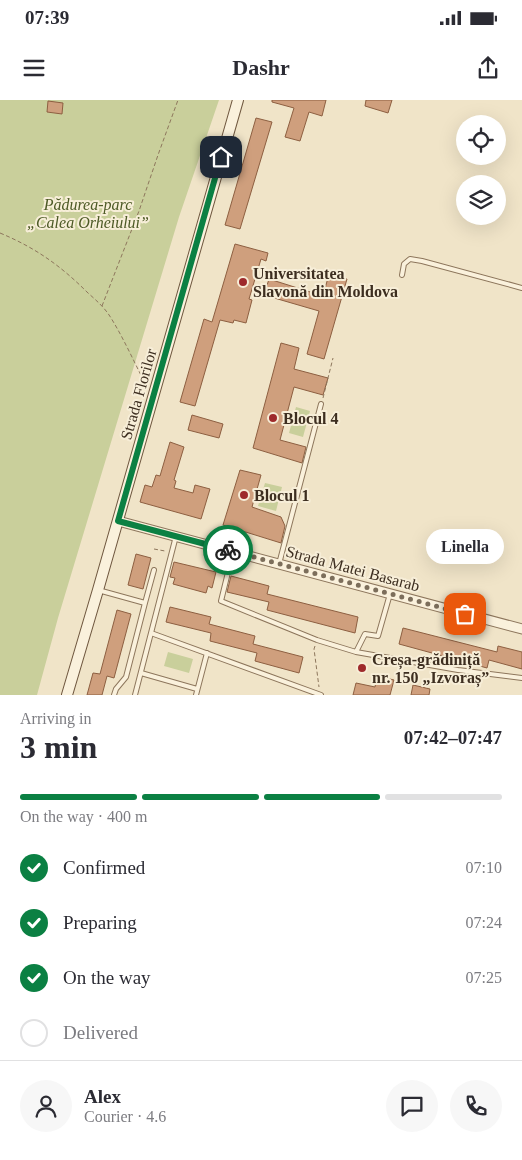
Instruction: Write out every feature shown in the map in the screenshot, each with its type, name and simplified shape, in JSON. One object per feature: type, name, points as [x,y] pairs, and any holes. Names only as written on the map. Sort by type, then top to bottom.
[{"type":"main road","name":"Strada Florilor","points":[[66,695],[118,521],[238,100]]},
{"type":"street","name":"Strada Matei Basarab","points":[[118,521],[522,629]]},
{"type":"lane","points":[[402,276],[404,264],[410,259],[522,288]]},
{"type":"lane","points":[[280,564],[321,404]]},
{"type":"lane","points":[[135,695],[176,536]]},
{"type":"lane","points":[[233,552],[221,601],[317,640],[356,652],[458,670],[522,678]]},
{"type":"lane","points":[[114,695],[116,689],[126,677],[154,570]]},
{"type":"lane","points":[[98,590],[145,602]]},
{"type":"lane","points":[[356,652],[364,634],[378,636],[390,594]]},
{"type":"lane","points":[[152,633],[320,695]]},
{"type":"lane","points":[[196,695],[207,653]]},
{"type":"lane","points":[[141,673],[197,689]]},
{"type":"path","points":[[102,306],[139,211],[178,100]]},
{"type":"path","points":[[0,233],[26,245],[51,260],[102,306],[111,318],[145,383]]},
{"type":"path","points":[[321,404],[333,358]]},
{"type":"path","points":[[154,549],[165,552]]},
{"type":"path","points":[[317,640],[314,649],[320,695]]},
{"type":"green space","name":"Pădurea-parc „Calea Orheiului”","points":[[0,100],[219,100],[179,217],[58,618],[37,695],[0,695]]},
{"type":"green space","points":[[296,407],[310,411],[303,437],[289,433]]},
{"type":"green space","points":[[265,483],[282,487],[276,511],[258,506]]},
{"type":"green space","points":[[168,652],[193,659],[189,673],[164,666]]},
{"type":"building","points":[[272,100],[326,100],[322,116],[309,112],[300,141],[285,137],[294,108],[272,102]]},
{"type":"building","points":[[366,100],[392,100],[388,113],[365,106]]},
{"type":"building","points":[[48,101],[63,103],[62,114],[47,112]]},
{"type":"building","points":[[256,118],[272,122],[240,229],[225,225]]},
{"type":"building","points":[[235,244],[268,253],[266,261],[261,259],[249,299],[252,300],[246,323],[234,320],[233,323],[220,320],[195,406],[180,402],[204,319],[212,322]]},
{"type":"building","points":[[329,274],[347,279],[324,359],[307,354],[319,311],[264,295],[269,279],[323,296]]},
{"type":"building","points":[[281,343],[299,348],[294,369],[328,378],[323,395],[294,387],[280,440],[306,447],[302,463],[253,448]]},
{"type":"building","points":[[192,415],[223,424],[219,438],[188,430]]},
{"type":"building","points":[[170,442],[184,447],[174,480],[176,481],[174,488],[193,493],[195,485],[210,489],[201,519],[140,502],[145,485],[152,487],[156,475],[160,476]]},
{"type":"building","points":[[240,470],[261,475],[252,507],[281,517],[285,526],[281,543],[223,525]]},
{"type":"building","points":[[136,554],[151,558],[143,589],[128,585]]},
{"type":"building","points":[[174,562],[216,572],[212,588],[208,586],[206,593],[173,584],[175,578],[170,577]]},
{"type":"building","points":[[231,576],[269,586],[267,594],[358,617],[355,633],[267,610],[269,602],[227,592]]},
{"type":"building","points":[[170,607],[211,617],[209,624],[255,636],[253,644],[303,657],[299,673],[255,661],[257,653],[210,641],[211,633],[166,622]]},
{"type":"building","points":[[117,610],[131,614],[114,678],[107,676],[102,695],[87,695],[93,673],[100,674]]},
{"type":"building","points":[[403,628],[497,652],[498,646],[522,652],[522,669],[489,660],[487,668],[399,644]]},
{"type":"building","points":[[377,676],[394,680],[390,695],[353,695],[356,683],[375,687]]},
{"type":"building","points":[[413,685],[430,689],[429,695],[411,695]]},
{"type":"way so far","points":[[228,550],[465,614]]},
{"type":"place","name":"Universitatea Slavonă din Moldova","points":[[243,282]]},
{"type":"place","name":"Blocul 4","points":[[273,418]]},
{"type":"place","name":"Blocul 1","points":[[244,495]]},
{"type":"place","name":"Linella","points":[[465,614]]},
{"type":"place","name":"Creșa-grădiniță nr. 150 „Izvoraș”","points":[[362,668]]},
{"type":"route","points":[[221,157],[118,521],[228,550]]}]
